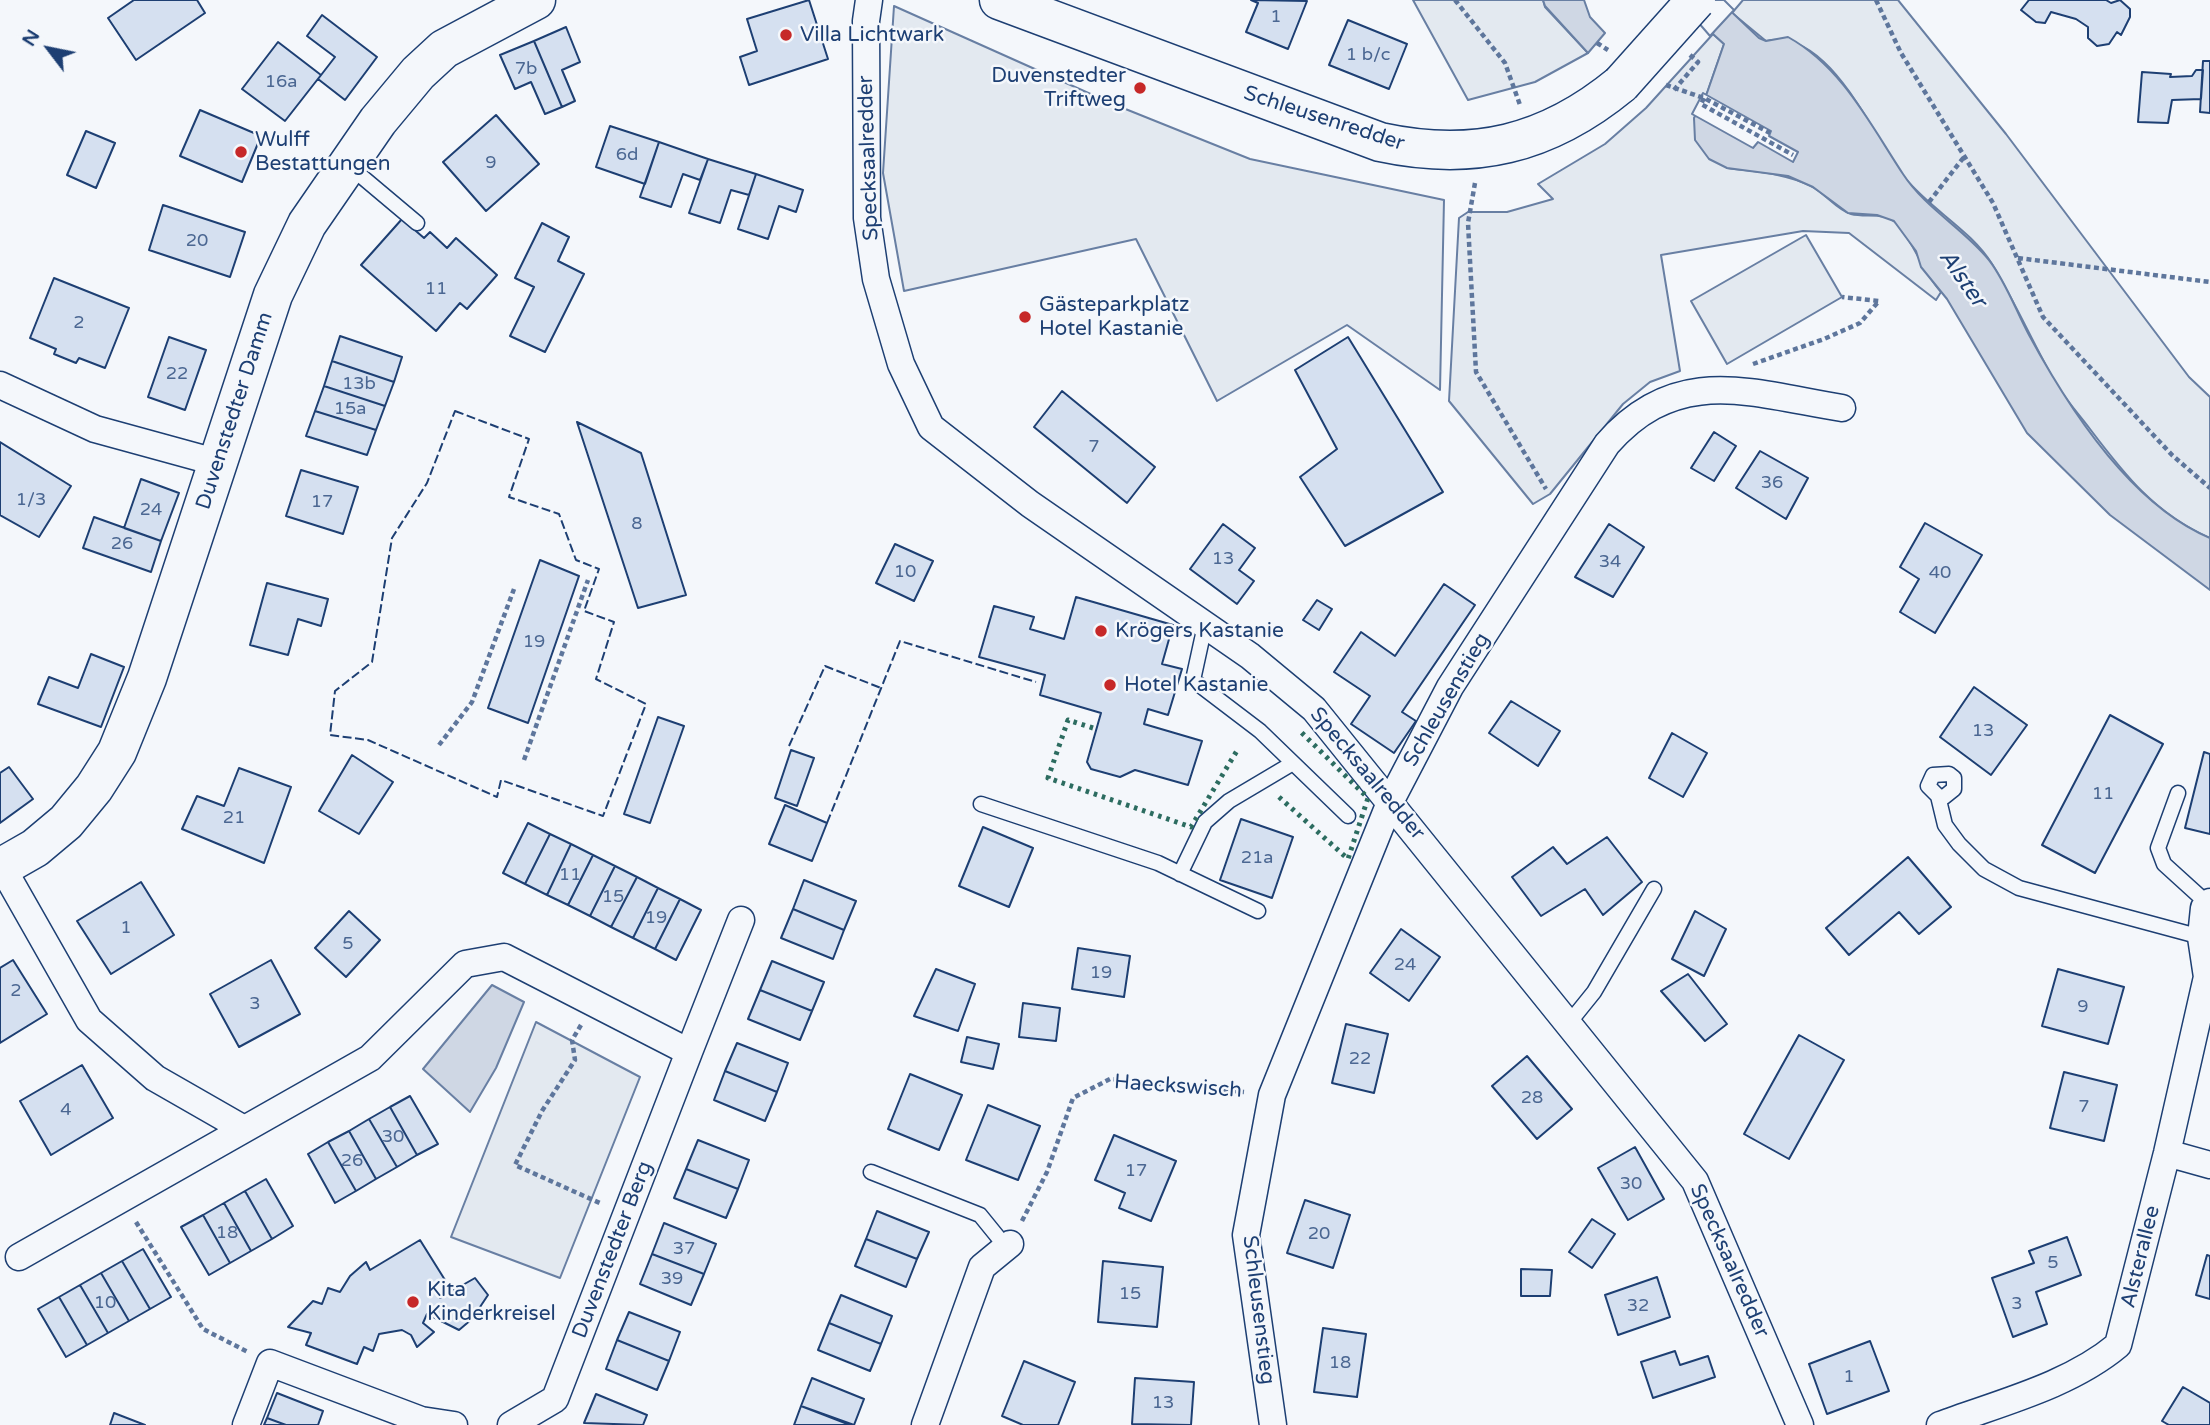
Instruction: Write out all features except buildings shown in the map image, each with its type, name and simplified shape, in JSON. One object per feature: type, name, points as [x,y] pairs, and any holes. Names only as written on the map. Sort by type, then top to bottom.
[{"type":"street","name":"Duvenstedter Damm","points":[[1,867],[35,849],[66,822],[94,788],[117,752],[148,678],[273,295],[307,224],[346,164],[418,73],[444,49],[536,0]]},
{"type":"street","name":"Specksaalredder","points":[[869,0],[866,21],[867,218],[876,279],[901,364],[931,427],[1030,504],[1250,656],[1314,709],[1391,800],[1695,1181],[1800,1425]]},
{"type":"street","name":"Schleusenredder","points":[[999,0],[1380,142],[1440,151],[1483,150],[1532,138],[1578,114],[1621,84],[1696,0]]},
{"type":"street","points":[[0,385],[95,429],[219,463]]},
{"type":"street","name":"Schleusenstieg","points":[[1273,1425],[1246,1235],[1272,1095],[1391,800],[1450,687],[1564,512],[1583,478],[1625,423],[1645,408],[1698,390],[1714,390],[1842,408]]},
{"type":"street","points":[[1,867],[89,1020],[155,1078],[244,1129]]},
{"type":"street","name":"Alsterallee","points":[[1940,1425],[2049,1385],[2102,1359],[2118,1345],[2167,1153],[2208,975],[2201,937],[2204,908],[2209,903]]},
{"type":"street","name":"Duvenstedter Berg","points":[[511,1425],[555,1399],[741,920]]},
{"type":"street","points":[[19,1257],[370,1058],[465,964],[503,957],[689,1052]]},
{"type":"street","points":[[2167,1153],[2210,1165]]},
{"type":"street","points":[[925,1425],[982,1267],[1008,1246]]},
{"type":"street","points":[[246,1425],[271,1363],[420,1422],[454,1425]]},
{"type":"lane","points":[[346,164],[417,223]]},
{"type":"lane","points":[[1205,625],[1194,680],[1260,731],[1348,816]]},
{"type":"lane","points":[[1180,874],[1205,822],[1229,801],[1293,762]]},
{"type":"lane","points":[[2178,793],[2158,848],[2164,864],[2209,903]]},
{"type":"lane","points":[[1938,796],[1945,825],[1959,845],[1998,878],[2019,888],[2201,937]]},
{"type":"lane","points":[[981,804],[1158,863],[1258,911]]},
{"type":"lane","points":[[1569,1023],[1594,992],[1654,889]]},
{"type":"lane","points":[[871,1172],[980,1215],[1008,1246]]},
{"type":"path","points":[[1455,0],[1505,63],[1532,138]]},
{"type":"path","points":[[1876,0],[1901,53],[1993,203],[2043,317],[2172,455],[2210,488]]},
{"type":"path","points":[[1698,62],[1674,90],[1704,98],[1770,133]]},
{"type":"path","points":[[1704,98],[1701,104],[1793,155]]},
{"type":"path","points":[[1483,150],[1468,223],[1476,372],[1524,455],[1564,512]]},
{"type":"path","points":[[1928,202],[1964,156]]},
{"type":"path","points":[[2018,258],[2210,282]]},
{"type":"path","points":[[1714,390],[1752,364],[1824,339],[1860,323],[1879,301],[1842,298]]},
{"type":"path","points":[[524,760],[588,580]]},
{"type":"path","points":[[439,745],[472,702],[514,589]]},
{"type":"path","points":[[595,1004],[572,1040],[575,1060],[542,1111],[515,1165],[626,1215]]},
{"type":"path","name":"Haeckswisch","points":[[1008,1246],[1047,1172],[1073,1098],[1110,1079],[1272,1095]]},
{"type":"path","points":[[121,1198],[203,1329],[271,1363]]},
{"type":"shaded area","points":[[1413,0],[1543,0],[1545,7],[1588,53],[1535,82],[1468,100]]},
{"type":"shaded area","points":[[1743,0],[1898,0],[2006,134],[2189,377],[2210,397],[2210,538],[2173,518],[2142,492],[2059,388],[2000,278],[1983,252],[1905,178],[1848,89],[1829,67],[1810,51],[1789,41],[1766,41],[1732,13]]},
{"type":"shaded area","points":[[894,6],[1113,104],[1250,159],[1444,200],[1440,390],[1347,325],[1217,401],[1136,239],[904,291],[883,173]]},
{"type":"shaded area","points":[[1713,34],[1724,44],[1707,93],[1694,119],[1727,168],[1791,178],[1816,189],[1846,212],[1892,220],[1904,232],[1928,275],[1941,292],[1936,300],[1849,233],[1803,231],[1661,255],[1680,371],[1650,382],[1623,404],[1550,494],[1533,504],[1449,401],[1459,218],[1468,212],[1507,212],[1553,199],[1538,184],[1605,144],[1646,108]]},
{"type":"shaded area","points":[[1806,235],[1842,297],[1727,364],[1691,301]]},
{"type":"shaded area","points":[[536,1022],[640,1077],[560,1278],[451,1237]]},
{"type":"water","points":[[1543,0],[1584,0],[1590,17],[1605,33],[1588,53],[1545,6]]},
{"type":"water","name":"Alster","points":[[1719,0],[1759,38],[1766,41],[1788,37],[1824,64],[1853,98],[1912,186],[1989,260],[2045,364],[2105,452],[2154,503],[2181,523],[2210,538],[2210,590],[2110,515],[2027,433],[1947,299],[1921,267],[1916,251],[1894,221],[1877,215],[1848,213],[1813,187],[1788,176],[1727,168],[1709,159],[1695,140],[1694,118],[1707,93],[1724,44],[1713,34]]},
{"type":"water","points":[[492,985],[524,1002],[496,1068],[470,1112],[423,1069]]},
{"type":"pier","points":[[1679,0],[1724,0],[1734,10],[1710,36]]},
{"type":"pier","points":[[1703,93],[1771,131],[1769,136],[1798,152],[1793,162],[1758,142],[1753,148],[1692,114]]},
{"type":"hedge","points":[[1093,728],[1068,720],[1048,778],[1191,827],[1238,749]]},
{"type":"hedge","points":[[1279,797],[1348,859],[1368,798],[1300,731]]},
{"type":"fence","points":[[455,411],[529,439],[509,497],[559,514],[576,560],[599,569],[584,611],[614,622],[596,679],[646,704],[603,816],[501,780],[497,797],[368,740],[330,735],[335,691],[372,662],[392,538],[427,483],[455,411]]},
{"type":"fence","points":[[827,823],[900,641],[1036,682]]},
{"type":"fence","points":[[789,746],[825,666],[881,688]]},
{"type":"place","name":"Villa Lichtwark","points":[[786,35]]},
{"type":"place","name":"Duvenstedter Triftweg","points":[[1140,88]]},
{"type":"place","name":"Wulff Bestattungen","points":[[241,152]]},
{"type":"place","name":"Gästeparkplatz Hotel Kastanie","points":[[1025,317]]},
{"type":"place","name":"Krögers Kastanie","points":[[1101,631]]},
{"type":"place","name":"Hotel Kastanie","points":[[1110,685]]},
{"type":"place","name":"Kita Kinderkreisel","points":[[413,1302]]}]
